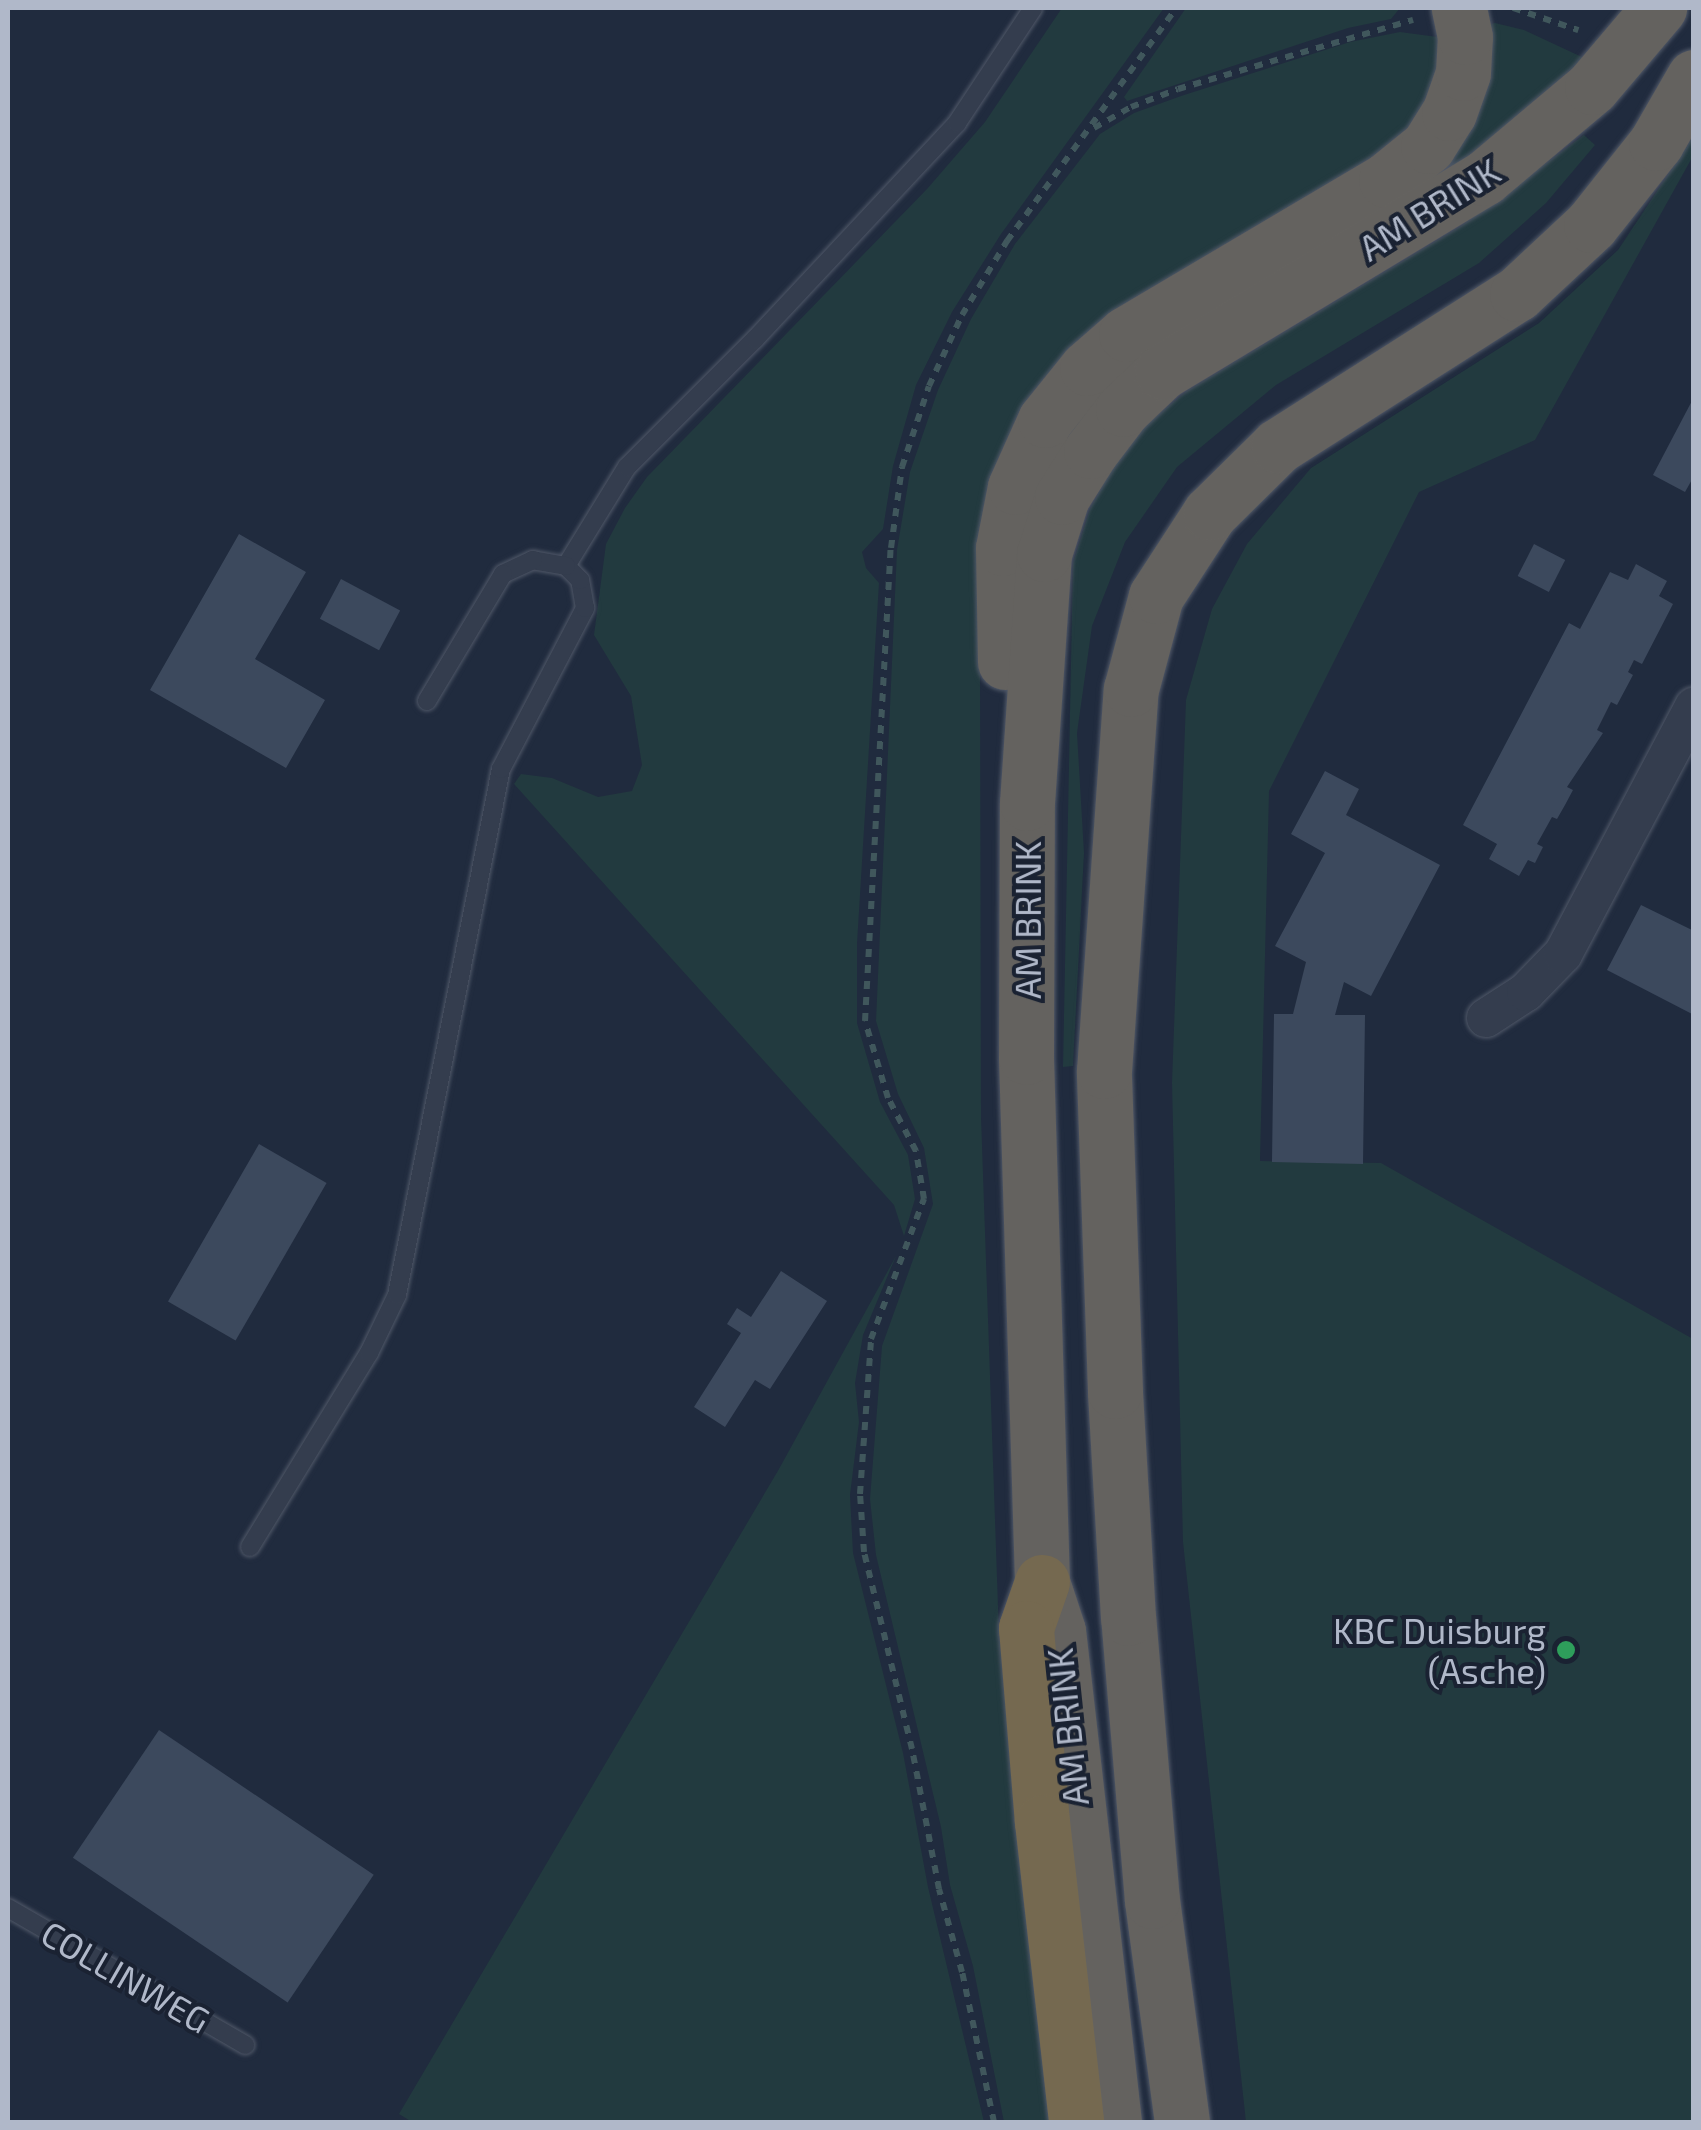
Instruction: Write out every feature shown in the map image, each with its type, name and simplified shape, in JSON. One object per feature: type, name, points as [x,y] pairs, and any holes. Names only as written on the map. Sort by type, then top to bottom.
[{"type":"highway","name":"AM BRINK","points":[[1114,2122],[1058,1631],[1042,1582],[1026,1057],[1027,803],[1044,554],[1062,497],[1112,423],[1162,372],[1204,343],[1484,178],[1592,88],[1659,8]]},
{"type":"highway","points":[[1027,803],[1002,647],[1004,548],[1015,487],[1045,420],[1087,368],[1126,334],[1386,180],[1428,146],[1449,113],[1463,73],[1465,37],[1439,12]]},
{"type":"highway","name":"AM BRINK","points":[[1182,2122],[1149,1864],[1128,1618],[1114,1372],[1104,1070],[1131,689],[1156,596],[1210,513],[1278,446],[1516,294],[1591,225],[1656,143],[1694,76]]},
{"type":"highway","points":[[1042,1582],[1026,1628],[1042,1822],[1076,2122]]},
{"type":"street","points":[[1486,1018],[1526,992],[1563,954],[1694,707]]},
{"type":"lane","points":[[566,566],[627,467],[755,339],[957,123],[1032,8]]},
{"type":"lane","points":[[250,1546],[370,1352],[397,1295],[501,769],[585,608],[580,580],[566,566],[533,560],[503,574],[427,701]]},
{"type":"lane","name":"COLLINWEG","points":[[8,1908],[245,2045]]},
{"type":"path","points":[[994,2122],[864,1552],[860,1494],[871,1339],[924,1199],[916,1150],[888,1098],[865,1022],[866,944],[891,548],[902,468],[929,386],[962,315],[1007,240],[1176,8]]},
{"type":"path","points":[[1513,8],[1578,30]]},
{"type":"path","points":[[1089,131],[1131,107],[1178,89],[1439,12]]},
{"type":"green space","points":[[1062,8],[1164,8],[1001,234],[952,312],[916,385],[893,466],[883,529],[862,552],[866,568],[879,583],[857,944],[857,1023],[880,1102],[908,1155],[915,1199],[904,1236],[894,1205],[514,784],[521,774],[552,778],[598,797],[632,791],[642,765],[631,696],[594,635],[606,544],[625,508],[647,477],[927,189],[985,122]]},
{"type":"green space","points":[[1186,8],[1400,8],[1391,19],[1348,28],[1127,101],[1124,97]]},
{"type":"green space","points":[[1495,23],[1524,30],[1584,58],[1464,161],[1347,220],[1481,26]]},
{"type":"green space","points":[[1400,32],[1445,38],[1443,67],[1412,136],[1077,357],[980,653],[981,1117],[999,1635],[1062,2122],[1004,2122],[973,1966],[950,1885],[941,1827],[876,1555],[870,1499],[882,1346],[933,1204],[924,1148],[898,1094],[876,1021],[897,550],[910,472],[938,390],[971,319],[1015,244],[1100,134],[1134,113],[1181,96],[1350,42]]},
{"type":"green space","points":[[1584,135],[1595,145],[1546,203],[1479,263],[1276,385],[1177,467],[1125,542],[1092,626],[1077,733],[1084,853],[1073,1066],[1063,1067],[1073,563],[1090,509],[1115,463],[1148,423],[1187,391],[1461,226]]},
{"type":"green space","points":[[1693,137],[1693,156],[1535,440],[1419,492],[1269,791],[1260,1161],[1381,1163],[1693,1339],[1693,2122],[1246,2122],[1183,1542],[1172,1083],[1186,700],[1212,609],[1247,544],[1311,468],[1539,323],[1618,250]]},
{"type":"green space","points":[[896,1256],[863,1335],[855,1383],[859,1422],[850,1495],[853,1553],[903,1753],[928,1887],[984,2122],[412,2122],[399,2114],[779,1469]]},
{"type":"building","points":[[1694,397],[1694,476],[1685,492],[1653,475]]},
{"type":"building","points":[[239,534],[306,572],[255,659],[325,700],[286,768],[150,690]]},
{"type":"building","points":[[1534,544],[1565,560],[1549,592],[1518,576]]},
{"type":"building","points":[[1636,564],[1667,581],[1659,596],[1673,604],[1642,664],[1634,660],[1628,672],[1633,675],[1617,705],[1611,702],[1597,730],[1603,733],[1567,787],[1573,790],[1557,819],[1552,817],[1537,844],[1543,847],[1535,863],[1528,860],[1519,876],[1489,859],[1497,844],[1463,825],[1569,623],[1580,629],[1610,572],[1628,580]]},
{"type":"building","points":[[341,579],[400,610],[379,650],[320,619]]},
{"type":"building","points":[[1325,771],[1359,789],[1346,815],[1440,865],[1371,996],[1344,982],[1335,1015],[1365,1015],[1363,1164],[1272,1162],[1274,1014],[1293,1014],[1306,962],[1275,946],[1325,853],[1291,834]]},
{"type":"building","points":[[1641,905],[1694,931],[1694,1015],[1607,970]]},
{"type":"building","points":[[259,1144],[327,1183],[236,1341],[168,1302]]},
{"type":"building","points":[[781,1271],[827,1301],[770,1389],[755,1380],[725,1427],[694,1407],[741,1333],[727,1324],[737,1308],[751,1317]]},
{"type":"building","points":[[159,1730],[374,1875],[288,2003],[73,1858]]},
{"type":"place","name":"KBC Duisburg (Asche)","points":[[1566,1650]]}]
